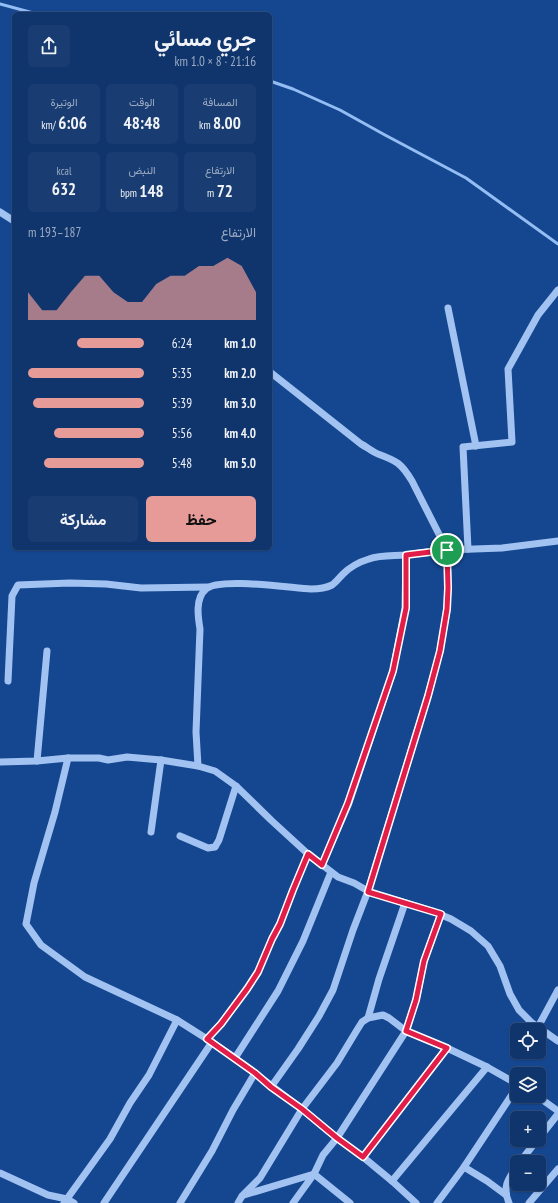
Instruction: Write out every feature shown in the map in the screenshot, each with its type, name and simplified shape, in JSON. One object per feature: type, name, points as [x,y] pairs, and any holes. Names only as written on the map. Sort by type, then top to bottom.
[{"type":"street","points":[[0,212],[12,220]]},
{"type":"street","points":[[468,549],[463,447],[512,442],[508,369],[538,315],[558,290]]},
{"type":"street","points":[[448,308],[476,446]]},
{"type":"street","points":[[271,1087],[298,1049],[319,1016],[333,990],[353,930],[368,892],[428,696],[440,651],[447,609],[448,580],[447,550],[407,472],[396,461],[376,453],[361,444],[272,374]]},
{"type":"street","points":[[8,681],[12,596],[18,585],[70,583],[106,584],[141,588],[209,587],[223,584],[247,584],[310,589],[332,585],[353,566],[363,561],[378,557],[447,550],[502,548],[558,542]]},
{"type":"street","points":[[322,865],[348,803],[393,671],[406,608],[406,555]]},
{"type":"street","points":[[198,766],[196,732],[200,629],[198,607],[205,589],[209,587]]},
{"type":"street","points":[[37,761],[47,651]]},
{"type":"street","points":[[0,762],[68,758],[99,758],[108,760],[127,757],[161,760],[198,766],[215,771],[236,786],[308,854],[331,872],[368,892],[441,914],[471,930],[488,946],[500,966],[506,985],[514,1002],[525,1017],[533,1023]]},
{"type":"street","points":[[68,758],[55,812],[34,883],[26,924],[41,945],[85,977],[177,1020],[210,1040],[363,1157],[392,1180],[416,1203]]},
{"type":"street","points":[[150,832],[161,760]]},
{"type":"street","points":[[180,836],[208,848],[215,847],[219,840],[236,786]]},
{"type":"street","points":[[104,1203],[210,1040],[258,972],[280,924],[308,854]]},
{"type":"street","points":[[235,1058],[278,991],[303,941],[331,872]]},
{"type":"street","points":[[368,1018],[405,903]]},
{"type":"street","points":[[293,1203],[314,1174],[323,1155],[337,1138],[406,1031],[416,1000],[424,961],[441,914]]},
{"type":"street","points":[[540,1023],[558,990]]},
{"type":"street","points":[[238,1203],[242,1196],[260,1178],[302,1109],[337,1063],[362,1022],[368,1018],[383,1015],[406,1031],[447,1048],[510,1080]]},
{"type":"street","points":[[66,1201],[110,1139],[130,1104],[150,1075],[177,1020]]},
{"type":"street","points":[[546,1032],[557,1039]]},
{"type":"street","points":[[363,1157],[447,1048]]},
{"type":"street","points":[[392,1180],[487,1067]]},
{"type":"street","points":[[180,1203],[212,1151],[232,1110],[255,1073]]},
{"type":"street","points":[[437,1203],[464,1168],[510,1098]]},
{"type":"street","points":[[546,1103],[558,1112],[546,1128]]},
{"type":"street","points":[[525,1155],[532,1147]]},
{"type":"street","points":[[464,1168],[487,1181],[506,1195]]},
{"type":"street","points":[[529,1203],[558,1169]]},
{"type":"street","points":[[0,1173],[48,1195],[74,1203]]},
{"type":"street","points":[[242,1196],[314,1174]]},
{"type":"street","points":[[314,1174],[350,1203]]},
{"type":"street","points":[[509,1203],[506,1195],[506,1186],[510,1176]]},
{"type":"waterway","points":[[0,4],[30,12]]},
{"type":"waterway","points":[[272,82],[293,89],[340,110],[466,178],[558,244]]},
{"type":"route","points":[[447,550],[447,609],[435,674],[368,892],[441,914],[424,961],[416,1000],[406,1031],[447,1048],[363,1157],[302,1109],[271,1087],[255,1073],[207,1039],[221,1024],[258,972],[280,924],[308,854],[322,865],[348,803],[393,671],[406,608],[406,555],[447,550]]}]
